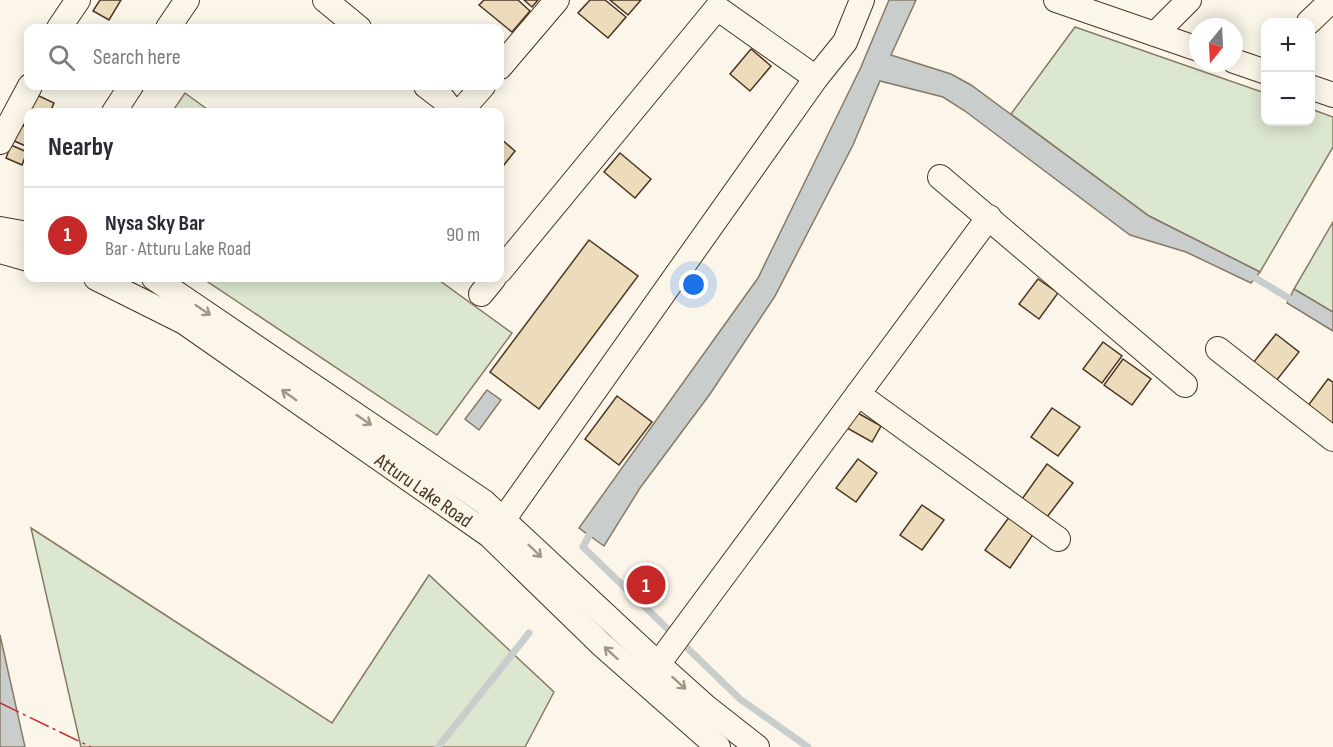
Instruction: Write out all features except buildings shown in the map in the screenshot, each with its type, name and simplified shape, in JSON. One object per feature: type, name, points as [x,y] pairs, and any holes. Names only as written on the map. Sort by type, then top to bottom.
[{"type":"street","points":[[62,24],[78,0]]},
{"type":"street","points":[[171,24],[187,0]]},
{"type":"street","points":[[325,0],[353,24]]},
{"type":"street","points":[[504,62],[557,0]]},
{"type":"street","points":[[503,520],[816,78],[845,42],[861,0]]},
{"type":"street","points":[[1056,0],[1189,46]]},
{"type":"street","points":[[1155,34],[1189,0]]},
{"type":"street","points":[[1313,18],[1332,0]]},
{"type":"street","points":[[504,266],[712,4],[816,78]]},
{"type":"street","points":[[1243,64],[1261,69]]},
{"type":"street","points":[[1315,88],[1333,95]]},
{"type":"street","points":[[0,142],[28,90]]},
{"type":"street","points":[[117,108],[128,90]]},
{"type":"street","points":[[430,90],[449,108]]},
{"type":"street","points":[[464,108],[479,90]]},
{"type":"street","points":[[940,177],[1185,386]]},
{"type":"street","points":[[651,673],[989,217]]},
{"type":"street","points":[[0,229],[24,233]]},
{"type":"street","points":[[0,251],[24,258]]},
{"type":"street","name":"Atturu Lake Road","points":[[104,282],[184,322],[489,535],[651,673],[758,747]]},
{"type":"street","name":"Atturu Lake Road","points":[[160,282],[484,502],[651,673],[718,747]]},
{"type":"street","points":[[1218,349],[1333,439]]},
{"type":"street","points":[[858,394],[1058,539]]},
{"type":"green space","points":[[1075,27],[1189,67],[1189,72],[1205,72],[1261,92],[1261,126],[1315,126],[1315,110],[1333,117],[1333,147],[1260,272],[1149,216],[1011,114]]},
{"type":"green space","points":[[185,93],[206,108],[175,108]]},
{"type":"green space","points":[[1333,222],[1333,312],[1294,289]]},
{"type":"green space","points":[[208,282],[442,282],[512,333],[437,435]]},
{"type":"green space","points":[[31,528],[332,723],[429,575],[554,692],[525,747],[81,747]]},
{"type":"shaded area","points":[[889,0],[916,0],[891,55],[951,74],[971,85],[1149,216],[1260,272],[1251,283],[1186,252],[1130,235],[943,97],[880,81],[853,145],[775,296],[710,394],[640,488],[604,546],[579,528],[758,278],[861,67]]},
{"type":"shaded area","points":[[1294,289],[1333,312],[1333,331],[1287,303]]},
{"type":"shaded area","points":[[487,390],[501,400],[479,430],[465,419]]},
{"type":"shaded area","points":[[0,635],[25,747],[0,747]]},
{"type":"waterway","points":[[1247,273],[1297,303]]},
{"type":"waterway","points":[[593,528],[583,547],[740,699],[808,747]]},
{"type":"waterway","points":[[438,747],[529,633]]},
{"type":"power","points":[[0,703],[91,747]]},
{"type":"place","name":"Nysa Sky Bar","points":[[646,585]]}]
